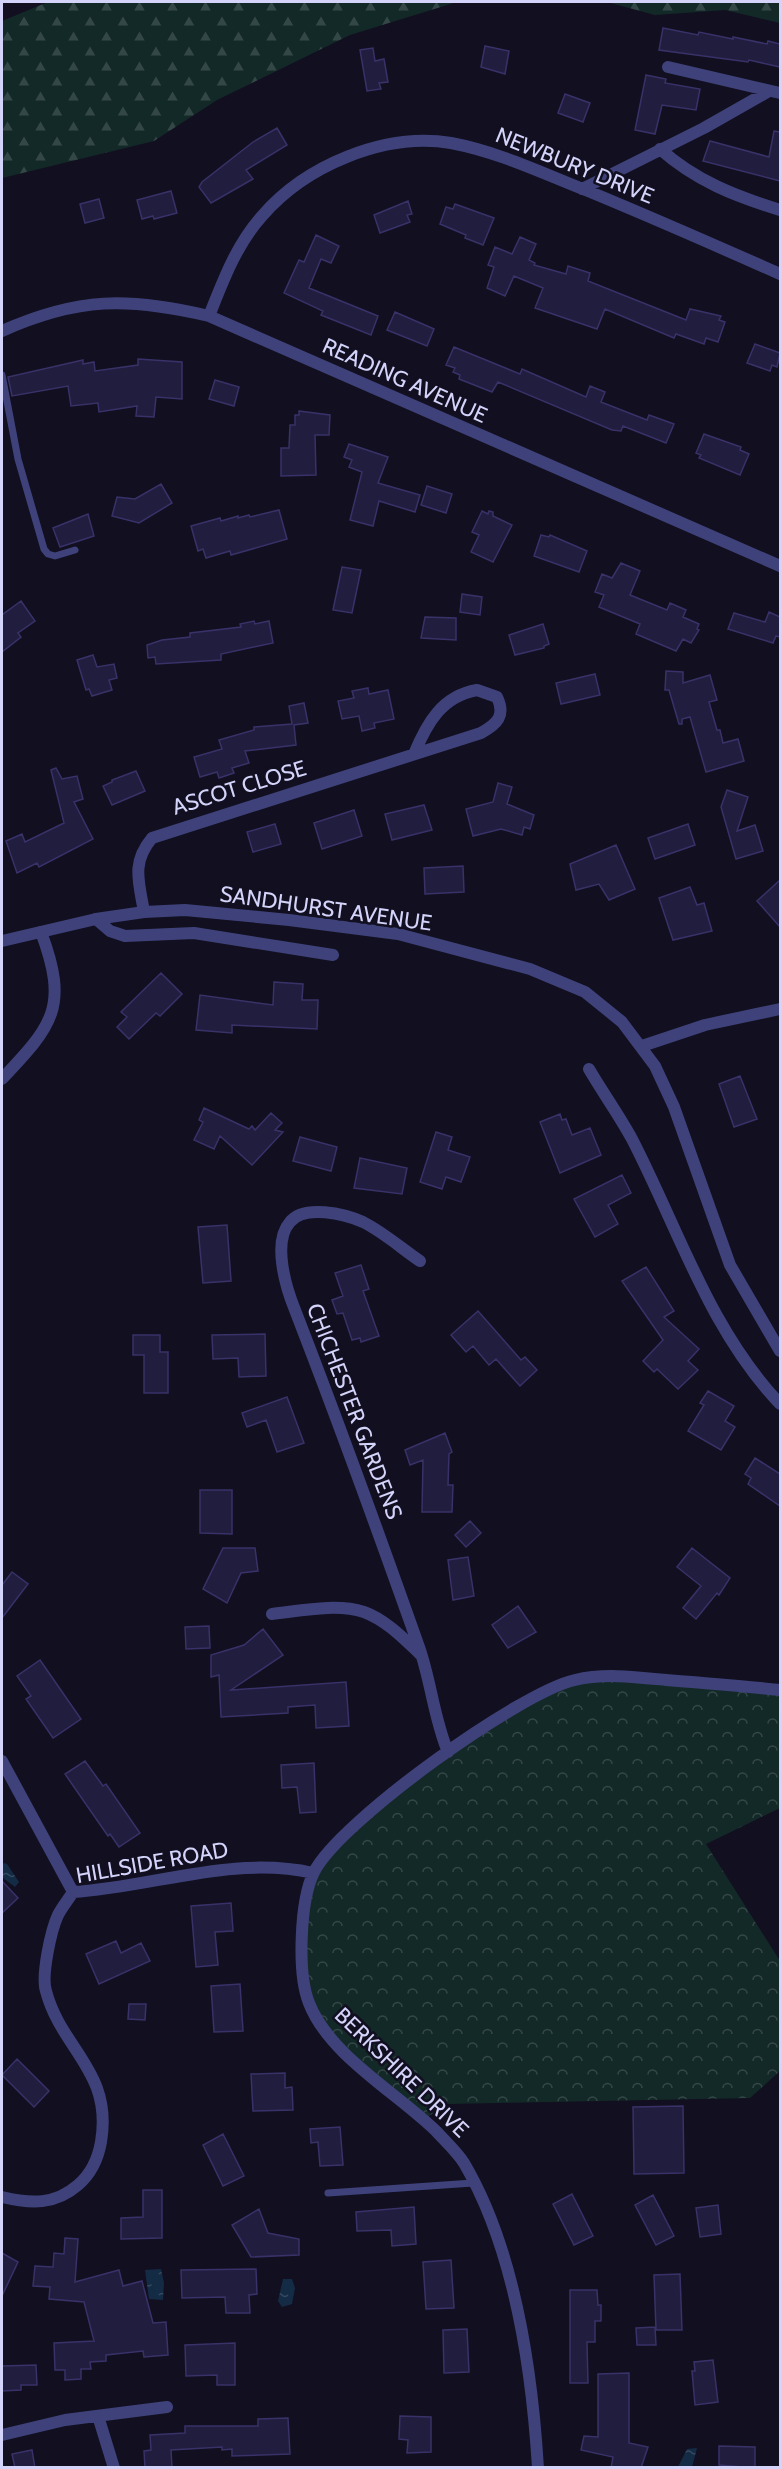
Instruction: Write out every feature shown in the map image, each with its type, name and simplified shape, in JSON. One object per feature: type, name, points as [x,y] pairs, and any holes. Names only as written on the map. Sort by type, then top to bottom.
[{"type":"street","points":[[668,67],[775,92]]},
{"type":"street","points":[[582,189],[775,92]]},
{"type":"street","name":"NEWBURY DRIVE","points":[[208,316],[237,250],[262,216],[306,178],[348,157],[392,145],[447,143],[506,157],[780,274]]},
{"type":"street","points":[[660,149],[689,173],[707,183],[780,210]]},
{"type":"street","name":"READING AVENUE","points":[[2,331],[45,312],[88,304],[151,304],[208,316],[780,566]]},
{"type":"street","name":"ASCOT CLOSE","points":[[144,912],[138,870],[140,856],[152,838],[481,733],[494,726],[502,712],[497,697],[477,690],[450,699],[434,715],[414,754]]},
{"type":"street","name":"SANDHURST AVENUE","points":[[2,941],[96,919],[144,912],[185,910],[398,934],[530,969],[585,992],[622,1022],[655,1066],[674,1107],[730,1265],[780,1351]]},
{"type":"street","points":[[96,919],[110,932],[125,936],[194,933],[333,955]]},
{"type":"street","points":[[2,1079],[39,1039],[48,1025],[53,1009],[55,982],[51,957],[41,932]]},
{"type":"street","points":[[642,1046],[705,1025],[780,1009]]},
{"type":"street","points":[[589,1070],[633,1142],[726,1333],[748,1366],[780,1404]]},
{"type":"street","name":"CHICHESTER GARDENS","points":[[420,1261],[364,1222],[345,1216],[313,1213],[299,1215],[290,1221],[283,1233],[285,1270],[291,1301],[349,1448],[421,1654],[448,1752]]},
{"type":"street","points":[[272,1614],[331,1608],[364,1612],[397,1632],[421,1654]]},
{"type":"street","name":"BERKSHIRE DRIVE","points":[[538,2468],[532,2390],[518,2318],[488,2214],[463,2161],[435,2131],[339,2047],[320,2025],[309,2002],[302,1979],[303,1923],[313,1873],[333,1844],[448,1752],[495,1719],[548,1688],[594,1676],[651,1678],[780,1690]]},
{"type":"street","points":[[2,1761],[73,1892]]},
{"type":"street","name":"HILLSIDE ROAD","points":[[2,2197],[34,2202],[65,2196],[85,2179],[98,2159],[104,2113],[97,2085],[59,2022],[45,1990],[51,1941],[58,1916],[73,1892],[108,1890],[214,1870],[250,1868],[313,1873]]},
{"type":"street","points":[[2,2435],[98,2416],[167,2407]]},
{"type":"street","points":[[98,2416],[114,2468]]},
{"type":"lane","points":[[2,375],[18,459],[44,549],[48,554],[55,556],[75,550]]},
{"type":"lane","points":[[328,2193],[473,2183]]},
{"type":"green space","points":[[48,2],[457,2],[350,35],[217,100],[154,141],[2,178],[2,21]]},
{"type":"green space","points":[[607,2],[780,2],[780,23],[725,10],[655,15]]},
{"type":"green space","points":[[569,1680],[780,1688],[780,1808],[706,1844],[780,1961],[780,2071],[750,2098],[445,2104],[423,2121],[321,2028],[301,1951],[312,1875],[407,1782]]},
{"type":"water","points":[[4,1863],[19,1882],[15,1887],[3,1878],[2,1865]]},
{"type":"water","points":[[161,2269],[164,2283],[163,2300],[149,2299],[145,2270]]},
{"type":"water","points":[[283,2279],[292,2279],[295,2288],[292,2304],[282,2307],[278,2301]]},
{"type":"water","points":[[697,2448],[692,2467],[678,2467],[687,2449]]},
{"type":"building","points":[[663,28],[698,35],[699,32],[733,39],[733,37],[767,44],[768,41],[780,44],[780,67],[749,60],[748,62],[659,50]]},
{"type":"building","points":[[485,46],[509,51],[505,74],[481,67]]},
{"type":"building","points":[[373,48],[375,61],[384,59],[388,82],[379,83],[381,89],[367,91],[360,50]]},
{"type":"building","points":[[646,75],[666,79],[665,83],[700,89],[696,110],[662,105],[655,134],[635,130]]},
{"type":"building","points":[[565,94],[590,103],[583,122],[558,113]]},
{"type":"building","points":[[277,128],[287,145],[246,170],[253,179],[211,203],[199,187],[202,182],[253,142]]},
{"type":"building","points":[[774,131],[780,132],[780,181],[703,161],[710,141],[769,157]]},
{"type":"building","points":[[171,191],[177,213],[154,219],[153,216],[142,219],[137,200]]},
{"type":"building","points":[[99,199],[104,218],[85,223],[80,204]]},
{"type":"building","points":[[408,201],[412,214],[407,215],[410,222],[380,233],[374,215]]},
{"type":"building","points":[[455,204],[494,218],[483,245],[440,224],[446,207],[453,209]]},
{"type":"building","points":[[316,235],[339,246],[331,263],[321,259],[309,288],[378,316],[371,335],[321,315],[323,311],[284,293],[299,260],[304,262]]},
{"type":"building","points":[[520,237],[536,244],[529,260],[535,263],[534,265],[566,274],[568,266],[590,273],[588,281],[686,320],[690,309],[721,316],[719,320],[725,322],[718,342],[706,338],[704,344],[676,334],[674,338],[605,309],[597,329],[535,308],[543,288],[514,276],[505,296],[487,288],[494,267],[488,265],[495,247],[512,254]]},
{"type":"building","points":[[395,312],[434,329],[427,346],[387,330]]},
{"type":"building","points":[[755,344],[780,353],[777,367],[772,365],[770,371],[747,363]]},
{"type":"building","points":[[454,347],[520,374],[522,369],[586,397],[590,386],[605,392],[601,402],[647,420],[649,415],[674,424],[666,443],[623,426],[621,431],[612,430],[498,382],[492,392],[459,379],[460,375],[453,372],[455,368],[446,365]]},
{"type":"building","points":[[138,359],[182,362],[182,399],[156,397],[154,417],[136,416],[137,406],[99,412],[98,403],[71,406],[68,386],[12,396],[8,377],[83,360],[83,364],[94,362],[95,371],[138,365]]},
{"type":"building","points":[[215,380],[239,387],[234,406],[209,399]]},
{"type":"building","points":[[299,411],[330,415],[329,435],[315,435],[316,475],[281,476],[281,448],[289,448],[290,425],[295,425],[295,415],[299,415]]},
{"type":"building","points":[[704,434],[741,447],[740,450],[749,454],[740,475],[699,458],[701,455],[696,453]]},
{"type":"building","points":[[349,444],[388,457],[378,483],[420,495],[415,512],[379,501],[373,526],[350,520],[362,472],[349,467],[352,460],[344,457]]},
{"type":"building","points":[[161,484],[172,503],[139,523],[112,516],[117,497],[135,499]]},
{"type":"building","points":[[427,486],[452,494],[446,513],[421,505]]},
{"type":"building","points":[[279,510],[287,539],[231,555],[230,551],[206,558],[203,549],[198,551],[191,526],[220,518],[221,521]]},
{"type":"building","points":[[482,511],[488,514],[489,511],[493,512],[493,516],[512,525],[493,562],[471,552],[479,535],[472,532]]},
{"type":"building","points":[[88,514],[94,536],[60,547],[53,528]]},
{"type":"building","points":[[541,535],[549,537],[550,535],[587,551],[579,572],[534,556]]},
{"type":"building","points":[[621,563],[640,571],[630,595],[667,610],[670,603],[686,610],[683,617],[699,624],[697,629],[699,630],[691,643],[683,639],[676,651],[636,634],[640,624],[599,607],[604,595],[595,592],[602,574],[612,578]]},
{"type":"building","points":[[342,567],[361,570],[352,613],[333,610]]},
{"type":"building","points":[[462,594],[482,597],[480,615],[460,612]]},
{"type":"building","points":[[21,601],[35,621],[18,633],[21,637],[2,652],[2,615]]},
{"type":"building","points":[[769,612],[780,617],[780,637],[776,636],[773,643],[728,629],[734,613],[765,622]]},
{"type":"building","points":[[425,617],[456,618],[456,640],[421,638]]},
{"type":"building","points":[[254,621],[255,624],[269,621],[273,643],[221,654],[221,660],[156,664],[155,657],[148,658],[147,645],[162,640],[190,637],[190,633],[241,627],[240,624]]},
{"type":"building","points":[[543,624],[549,644],[544,648],[515,655],[509,635]]},
{"type":"building","points":[[93,655],[97,667],[114,664],[117,678],[109,680],[112,690],[92,696],[89,689],[86,690],[77,660]]},
{"type":"building","points":[[666,671],[683,672],[683,683],[710,675],[717,700],[709,702],[717,730],[720,730],[723,743],[738,739],[744,761],[706,772],[690,717],[682,719],[682,724],[679,724],[669,690],[665,690]]},
{"type":"building","points":[[595,674],[600,695],[561,704],[556,683]]},
{"type":"building","points":[[368,688],[369,694],[388,690],[394,719],[374,723],[375,728],[362,731],[359,716],[342,719],[338,701],[354,698],[352,691]]},
{"type":"building","points":[[304,703],[308,723],[294,725],[296,745],[245,751],[249,763],[232,768],[234,773],[219,778],[217,772],[200,777],[194,757],[222,749],[219,740],[254,730],[254,727],[292,724],[289,706]]},
{"type":"building","points":[[56,768],[62,779],[77,776],[83,799],[74,802],[93,839],[39,867],[37,863],[17,873],[6,841],[22,834],[25,842],[64,823],[51,770]]},
{"type":"building","points":[[136,771],[145,791],[112,805],[103,786]]},
{"type":"building","points":[[498,783],[512,787],[507,804],[534,815],[530,829],[524,827],[522,835],[501,829],[473,836],[466,809],[493,802]]},
{"type":"building","points":[[727,790],[748,797],[737,831],[755,825],[763,851],[736,859],[721,807]]},
{"type":"building","points":[[424,805],[432,830],[392,840],[385,814]]},
{"type":"building","points":[[354,810],[362,836],[322,849],[314,823]]},
{"type":"building","points":[[275,824],[281,844],[253,852],[247,832]]},
{"type":"building","points":[[688,824],[695,845],[655,859],[648,838]]},
{"type":"building","points":[[616,845],[635,889],[609,900],[599,884],[576,890],[570,864]]},
{"type":"building","points":[[463,866],[464,892],[425,894],[424,868]]},
{"type":"building","points":[[780,880],[780,927],[757,901]]},
{"type":"building","points":[[690,887],[697,905],[704,903],[712,931],[673,940],[659,898]]},
{"type":"building","points":[[161,973],[182,994],[160,1016],[156,1013],[129,1039],[117,1027],[127,1017],[121,1012]]},
{"type":"building","points":[[274,982],[303,984],[302,1000],[318,1000],[317,1029],[232,1025],[232,1033],[196,1030],[200,995],[273,1005]]},
{"type":"building","points":[[740,1076],[757,1119],[734,1127],[719,1084]]},
{"type":"building","points":[[204,1108],[249,1129],[252,1126],[255,1130],[271,1113],[282,1123],[275,1130],[283,1132],[252,1165],[220,1136],[214,1149],[194,1140],[203,1122],[199,1120]]},
{"type":"building","points":[[560,1114],[562,1120],[566,1119],[572,1135],[590,1128],[601,1155],[560,1173],[540,1122]]},
{"type":"building","points":[[436,1132],[452,1137],[448,1150],[470,1157],[461,1182],[446,1177],[442,1189],[420,1182]]},
{"type":"building","points":[[300,1137],[337,1147],[331,1171],[293,1161]]},
{"type":"building","points":[[360,1158],[407,1168],[402,1194],[354,1188]]},
{"type":"building","points":[[622,1175],[631,1193],[608,1205],[618,1224],[595,1237],[574,1199]]},
{"type":"building","points":[[227,1225],[231,1281],[203,1283],[198,1227]]},
{"type":"building","points":[[361,1265],[369,1289],[363,1291],[379,1336],[361,1342],[360,1338],[352,1340],[343,1313],[337,1314],[332,1300],[343,1296],[335,1273]]},
{"type":"building","points":[[646,1267],[674,1311],[664,1317],[699,1349],[688,1361],[698,1370],[678,1389],[657,1369],[654,1372],[643,1361],[663,1340],[622,1281]]},
{"type":"building","points":[[478,1311],[521,1360],[525,1357],[537,1370],[520,1386],[496,1359],[489,1365],[473,1346],[466,1352],[451,1335]]},
{"type":"building","points":[[265,1334],[266,1376],[239,1377],[238,1358],[213,1359],[212,1335]]},
{"type":"building","points":[[133,1335],[160,1335],[160,1352],[168,1352],[168,1393],[144,1393],[144,1355],[133,1355]]},
{"type":"building","points":[[708,1391],[734,1406],[725,1421],[735,1427],[721,1450],[688,1431],[704,1405],[700,1403]]},
{"type":"building","points":[[287,1397],[304,1443],[277,1452],[266,1420],[247,1427],[242,1413]]},
{"type":"building","points":[[445,1433],[452,1452],[449,1454],[448,1485],[453,1485],[452,1512],[422,1512],[423,1460],[410,1465],[405,1450]]},
{"type":"building","points":[[755,1458],[780,1474],[780,1506],[748,1484],[751,1478],[745,1474]]},
{"type":"building","points":[[200,1490],[232,1490],[232,1534],[200,1533]]},
{"type":"building","points":[[470,1521],[481,1533],[466,1547],[455,1535]]},
{"type":"building","points":[[223,1548],[255,1548],[258,1571],[241,1573],[227,1603],[203,1589]]},
{"type":"building","points":[[692,1548],[730,1578],[719,1595],[717,1593],[696,1619],[683,1608],[701,1586],[677,1567]]},
{"type":"building","points":[[468,1557],[474,1596],[453,1600],[448,1560]]},
{"type":"building","points":[[12,1572],[28,1584],[2,1618],[2,1585]]},
{"type":"building","points":[[518,1606],[536,1632],[508,1648],[492,1625]]},
{"type":"building","points":[[209,1626],[210,1648],[186,1649],[185,1627]]},
{"type":"building","points":[[263,1629],[283,1655],[231,1690],[346,1682],[349,1726],[316,1728],[315,1705],[288,1707],[288,1713],[221,1717],[219,1675],[211,1677],[211,1655],[244,1645]]},
{"type":"building","points":[[40,1660],[81,1719],[53,1738],[26,1699],[31,1696],[17,1676]]},
{"type":"building","points":[[85,1761],[103,1786],[106,1784],[140,1833],[119,1847],[110,1834],[108,1836],[65,1774]]},
{"type":"building","points":[[314,1763],[316,1812],[300,1813],[297,1787],[282,1788],[281,1765]]},
{"type":"building","points":[[2,1881],[18,1898],[2,1913]]},
{"type":"building","points":[[231,1903],[233,1931],[215,1932],[218,1965],[196,1967],[191,1906]]},
{"type":"building","points":[[116,1941],[121,1953],[141,1943],[150,1961],[99,1984],[86,1954]]},
{"type":"building","points":[[240,1984],[243,2031],[214,2032],[211,1986]]},
{"type":"building","points":[[129,2004],[146,2004],[145,2020],[128,2019]]},
{"type":"building","points":[[17,2059],[49,2091],[34,2107],[2,2075]]},
{"type":"building","points":[[285,2073],[285,2088],[292,2087],[293,2110],[253,2111],[251,2074]]},
{"type":"building","points":[[683,2106],[684,2173],[634,2174],[633,2107]]},
{"type":"building","points":[[340,2127],[343,2165],[320,2166],[318,2142],[311,2143],[310,2129]]},
{"type":"building","points":[[223,2134],[244,2176],[223,2186],[203,2145]]},
{"type":"building","points":[[143,2190],[162,2190],[162,2238],[121,2239],[121,2218],[143,2217]]},
{"type":"building","points":[[572,2194],[593,2236],[574,2245],[553,2204]]},
{"type":"building","points":[[653,2195],[674,2236],[656,2245],[635,2205]]},
{"type":"building","points":[[718,2205],[721,2234],[700,2237],[696,2208]]},
{"type":"building","points":[[414,2207],[416,2244],[392,2246],[391,2230],[357,2231],[356,2212]]},
{"type":"building","points":[[259,2209],[268,2233],[299,2239],[299,2255],[251,2257],[232,2225]]},
{"type":"building","points":[[65,2238],[78,2239],[75,2282],[119,2270],[123,2286],[142,2281],[153,2323],[166,2322],[168,2355],[144,2357],[143,2351],[106,2355],[106,2361],[90,2362],[91,2369],[81,2369],[81,2379],[65,2380],[65,2370],[55,2370],[54,2343],[94,2341],[84,2302],[49,2299],[50,2287],[33,2286],[35,2266],[53,2267],[54,2253],[64,2254]]},
{"type":"building","points":[[2,2253],[18,2262],[2,2296]]},
{"type":"building","points":[[451,2260],[454,2308],[426,2309],[423,2262]]},
{"type":"building","points":[[256,2269],[257,2294],[249,2295],[250,2313],[226,2313],[225,2297],[182,2298],[181,2270]]},
{"type":"building","points":[[680,2274],[682,2330],[656,2330],[654,2275]]},
{"type":"building","points":[[570,2290],[597,2290],[598,2305],[601,2305],[601,2321],[595,2321],[595,2342],[587,2342],[588,2383],[570,2383]]},
{"type":"building","points":[[655,2327],[656,2345],[637,2345],[636,2328]]},
{"type":"building","points":[[467,2329],[469,2372],[444,2373],[443,2330]]},
{"type":"building","points":[[235,2343],[235,2385],[217,2385],[217,2375],[186,2376],[185,2345]]},
{"type":"building","points":[[713,2360],[718,2402],[695,2405],[692,2371],[695,2371],[694,2362]]},
{"type":"building","points":[[36,2365],[37,2385],[21,2385],[21,2390],[2,2391],[2,2366]]},
{"type":"building","points":[[629,2373],[629,2443],[648,2447],[641,2468],[611,2468],[613,2457],[581,2450],[584,2436],[598,2437],[598,2374]]},
{"type":"building","points":[[400,2416],[431,2417],[431,2452],[407,2453],[408,2440],[399,2439]]},
{"type":"building","points":[[288,2418],[290,2454],[232,2456],[232,2449],[222,2450],[222,2447],[171,2450],[172,2468],[145,2468],[144,2451],[151,2450],[150,2435],[185,2433],[185,2426],[258,2426],[258,2419]]},
{"type":"building","points":[[719,2446],[755,2447],[755,2468],[719,2465]]},
{"type":"building","points":[[32,2450],[35,2468],[15,2468],[12,2454]]}]
